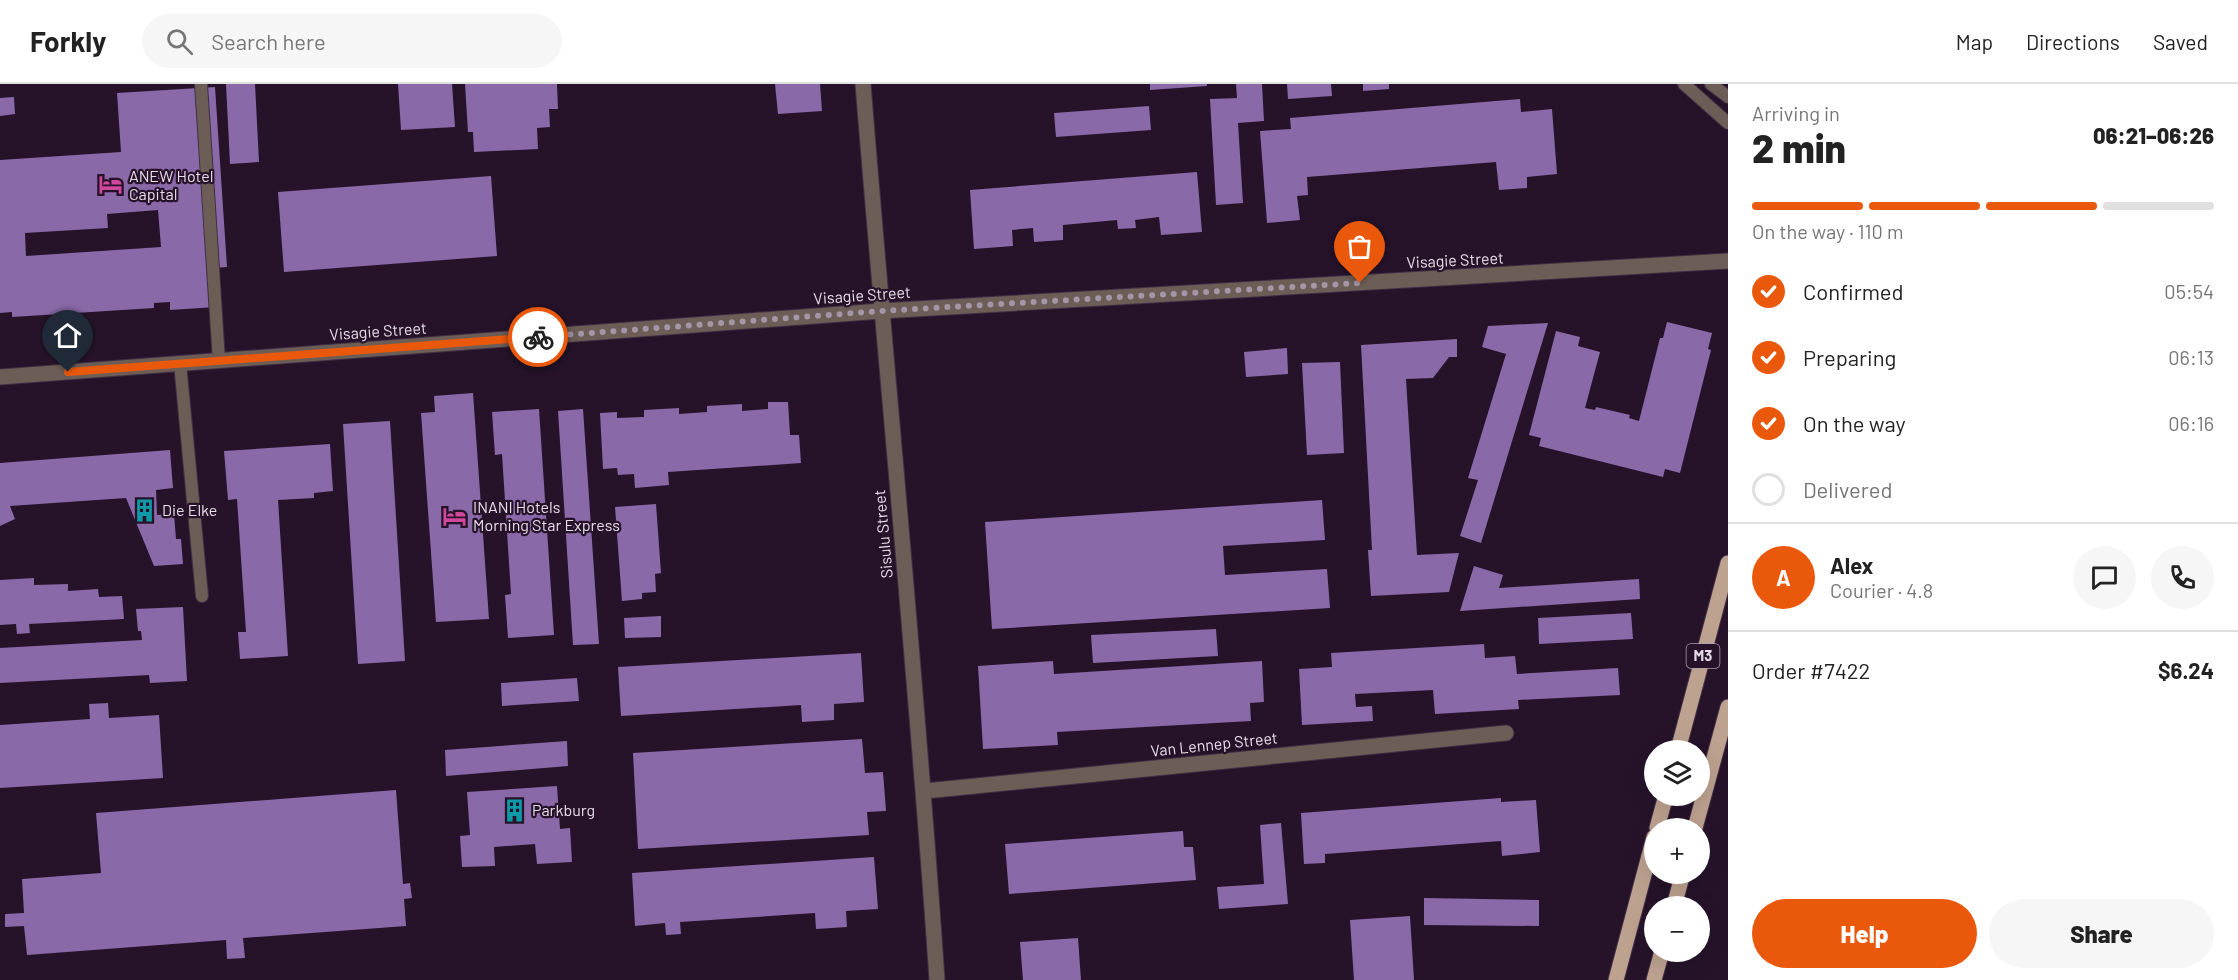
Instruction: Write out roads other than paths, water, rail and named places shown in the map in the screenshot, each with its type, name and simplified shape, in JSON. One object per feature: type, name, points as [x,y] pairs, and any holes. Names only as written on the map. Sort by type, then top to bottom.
[{"type":"main road","name":"M3","points":[[1681,740],[1728,563]]},
{"type":"main road","points":[[1698,818],[1728,707]]},
{"type":"main road","points":[[1616,980],[1644,875]]},
{"type":"main road","points":[[1654,980],[1659,962]]},
{"type":"street","name":"Sisulu Street","points":[[863,84],[881,311],[925,791],[938,980]]},
{"type":"street","name":"Visagie Street","points":[[0,377],[881,311],[1728,261]]},
{"type":"street","name":"Van Lennep Street","points":[[925,791],[1506,733]]},
{"type":"lane","points":[[201,84],[219,361]]},
{"type":"lane","points":[[1684,84],[1728,123]]},
{"type":"lane","points":[[1711,84],[1728,97]]},
{"type":"lane","points":[[180,363],[202,596]]},
{"type":"place","name":"ANEW Hotel Capital","points":[[111,185]]},
{"type":"place","name":"Die Elke","points":[[144,510]]},
{"type":"place","name":"INANI Hotels Morning Star Express","points":[[455,516]]},
{"type":"place","name":"Parkburg","points":[[514,810]]}]
